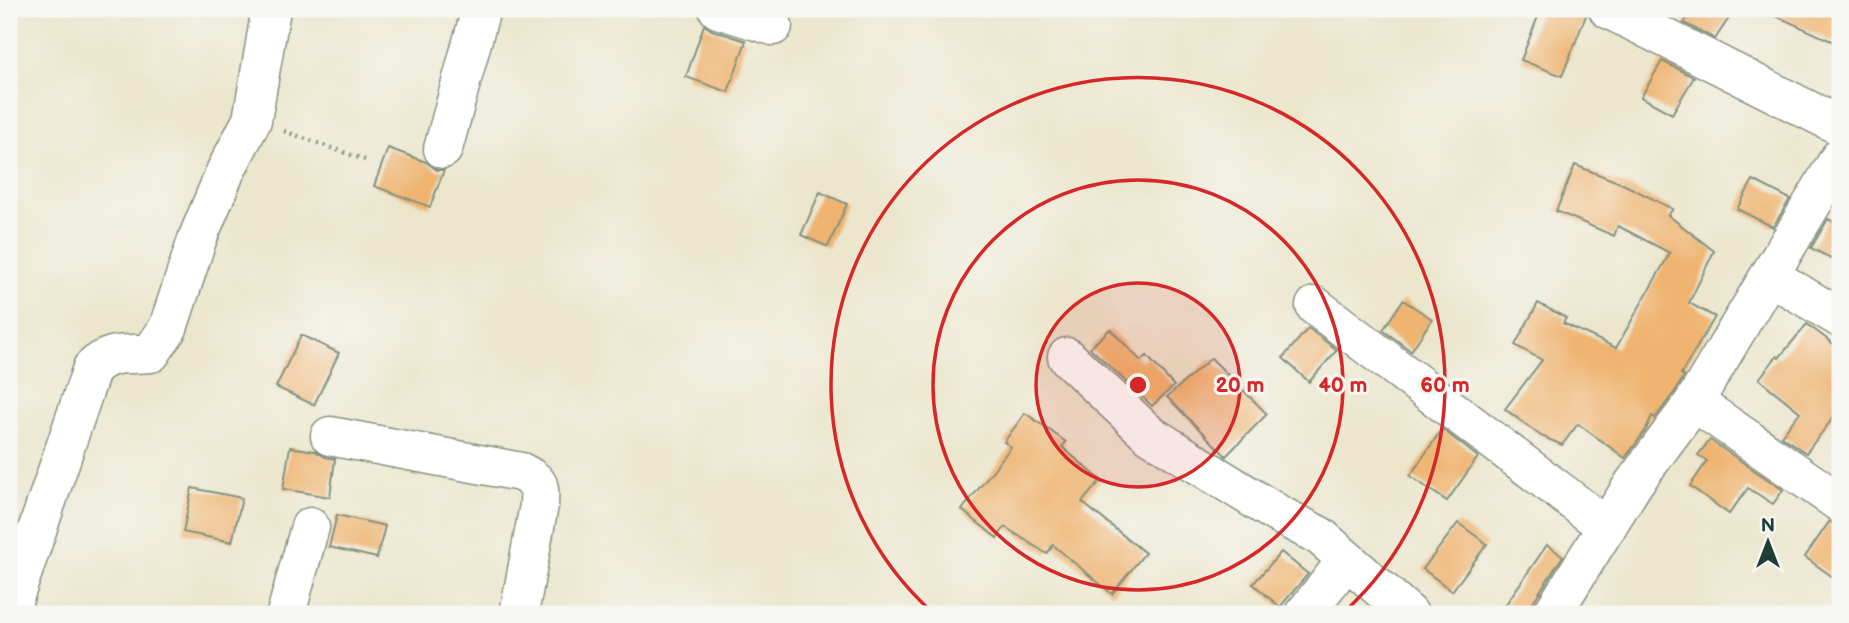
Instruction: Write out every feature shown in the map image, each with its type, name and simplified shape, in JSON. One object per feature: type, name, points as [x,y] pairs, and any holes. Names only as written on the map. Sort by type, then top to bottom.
[{"type":"street","points":[[9,613],[92,368],[111,355],[151,353],[168,328],[198,237],[226,170],[252,120],[271,9]]},
{"type":"street","points":[[443,149],[481,9]]},
{"type":"street","points":[[718,9],[774,26]]},
{"type":"street","points":[[1608,9],[1840,126]]},
{"type":"street","points":[[1552,614],[1634,483],[1694,401],[1840,157]]},
{"type":"street","points":[[1770,276],[1840,318]]},
{"type":"street","points":[[1315,306],[1607,527]]},
{"type":"street","points":[[1067,357],[1149,434],[1200,467],[1320,536],[1409,614]]},
{"type":"street","points":[[1694,401],[1840,503]]},
{"type":"street","points":[[330,436],[521,472],[536,480],[540,488],[539,505],[519,614]]},
{"type":"street","points":[[286,614],[310,527]]},
{"type":"street","points":[[1304,614],[1347,560]]},
{"type":"path","points":[[252,120],[365,160]]},
{"type":"building","points":[[1541,9],[1586,9],[1587,13],[1562,76],[1521,60]]},
{"type":"building","points":[[1693,9],[1735,9],[1715,39],[1684,23]]},
{"type":"building","points":[[1761,9],[1840,9],[1840,45]]},
{"type":"building","points":[[704,25],[746,41],[728,92],[686,77]]},
{"type":"building","points":[[1662,61],[1694,77],[1672,114],[1641,97]]},
{"type":"building","points":[[388,148],[426,162],[437,170],[444,170],[430,207],[374,186]]},
{"type":"building","points":[[1575,165],[1623,184],[1673,209],[1668,215],[1714,251],[1689,303],[1715,317],[1681,374],[1684,376],[1676,390],[1655,418],[1652,416],[1645,431],[1625,458],[1578,424],[1562,445],[1541,436],[1505,409],[1542,360],[1515,345],[1538,303],[1566,318],[1563,323],[1616,348],[1670,253],[1618,226],[1614,236],[1556,211]]},
{"type":"building","points":[[1753,180],[1790,199],[1773,227],[1737,209]]},
{"type":"building","points":[[820,192],[847,204],[828,247],[801,235]]},
{"type":"building","points":[[1828,219],[1840,225],[1840,263],[1811,248]]},
{"type":"building","points":[[1403,300],[1432,319],[1411,351],[1383,330]]},
{"type":"building","points":[[1807,324],[1840,349],[1840,409],[1806,453],[1781,436],[1800,412],[1759,379]]},
{"type":"building","points":[[1308,328],[1337,350],[1309,382],[1283,358]]},
{"type":"building","points":[[1110,329],[1141,361],[1147,356],[1174,386],[1152,406],[1090,348]]},
{"type":"building","points":[[301,335],[339,353],[314,405],[276,387]]},
{"type":"building","points":[[1211,358],[1267,414],[1226,456],[1167,397]]},
{"type":"building","points":[[1025,413],[1066,442],[1062,447],[1101,480],[1082,502],[1145,553],[1112,594],[1053,545],[1047,554],[1005,527],[997,538],[962,510],[1011,447],[1004,442]]},
{"type":"building","points":[[1442,429],[1478,457],[1447,501],[1410,476]]},
{"type":"building","points":[[1710,440],[1783,490],[1773,504],[1748,488],[1729,514],[1690,486],[1707,461],[1698,455]]},
{"type":"building","points":[[290,447],[315,451],[335,459],[330,497],[283,489]]},
{"type":"building","points":[[192,488],[242,498],[232,542],[183,532]]},
{"type":"building","points":[[337,515],[385,526],[377,558],[329,547]]},
{"type":"building","points":[[1829,522],[1840,525],[1840,582],[1805,557]]},
{"type":"building","points":[[1458,523],[1487,544],[1452,591],[1423,569]]},
{"type":"building","points":[[1547,545],[1563,556],[1533,602],[1530,614],[1499,614]]},
{"type":"building","points":[[1281,552],[1308,574],[1280,607],[1253,584]]}]
